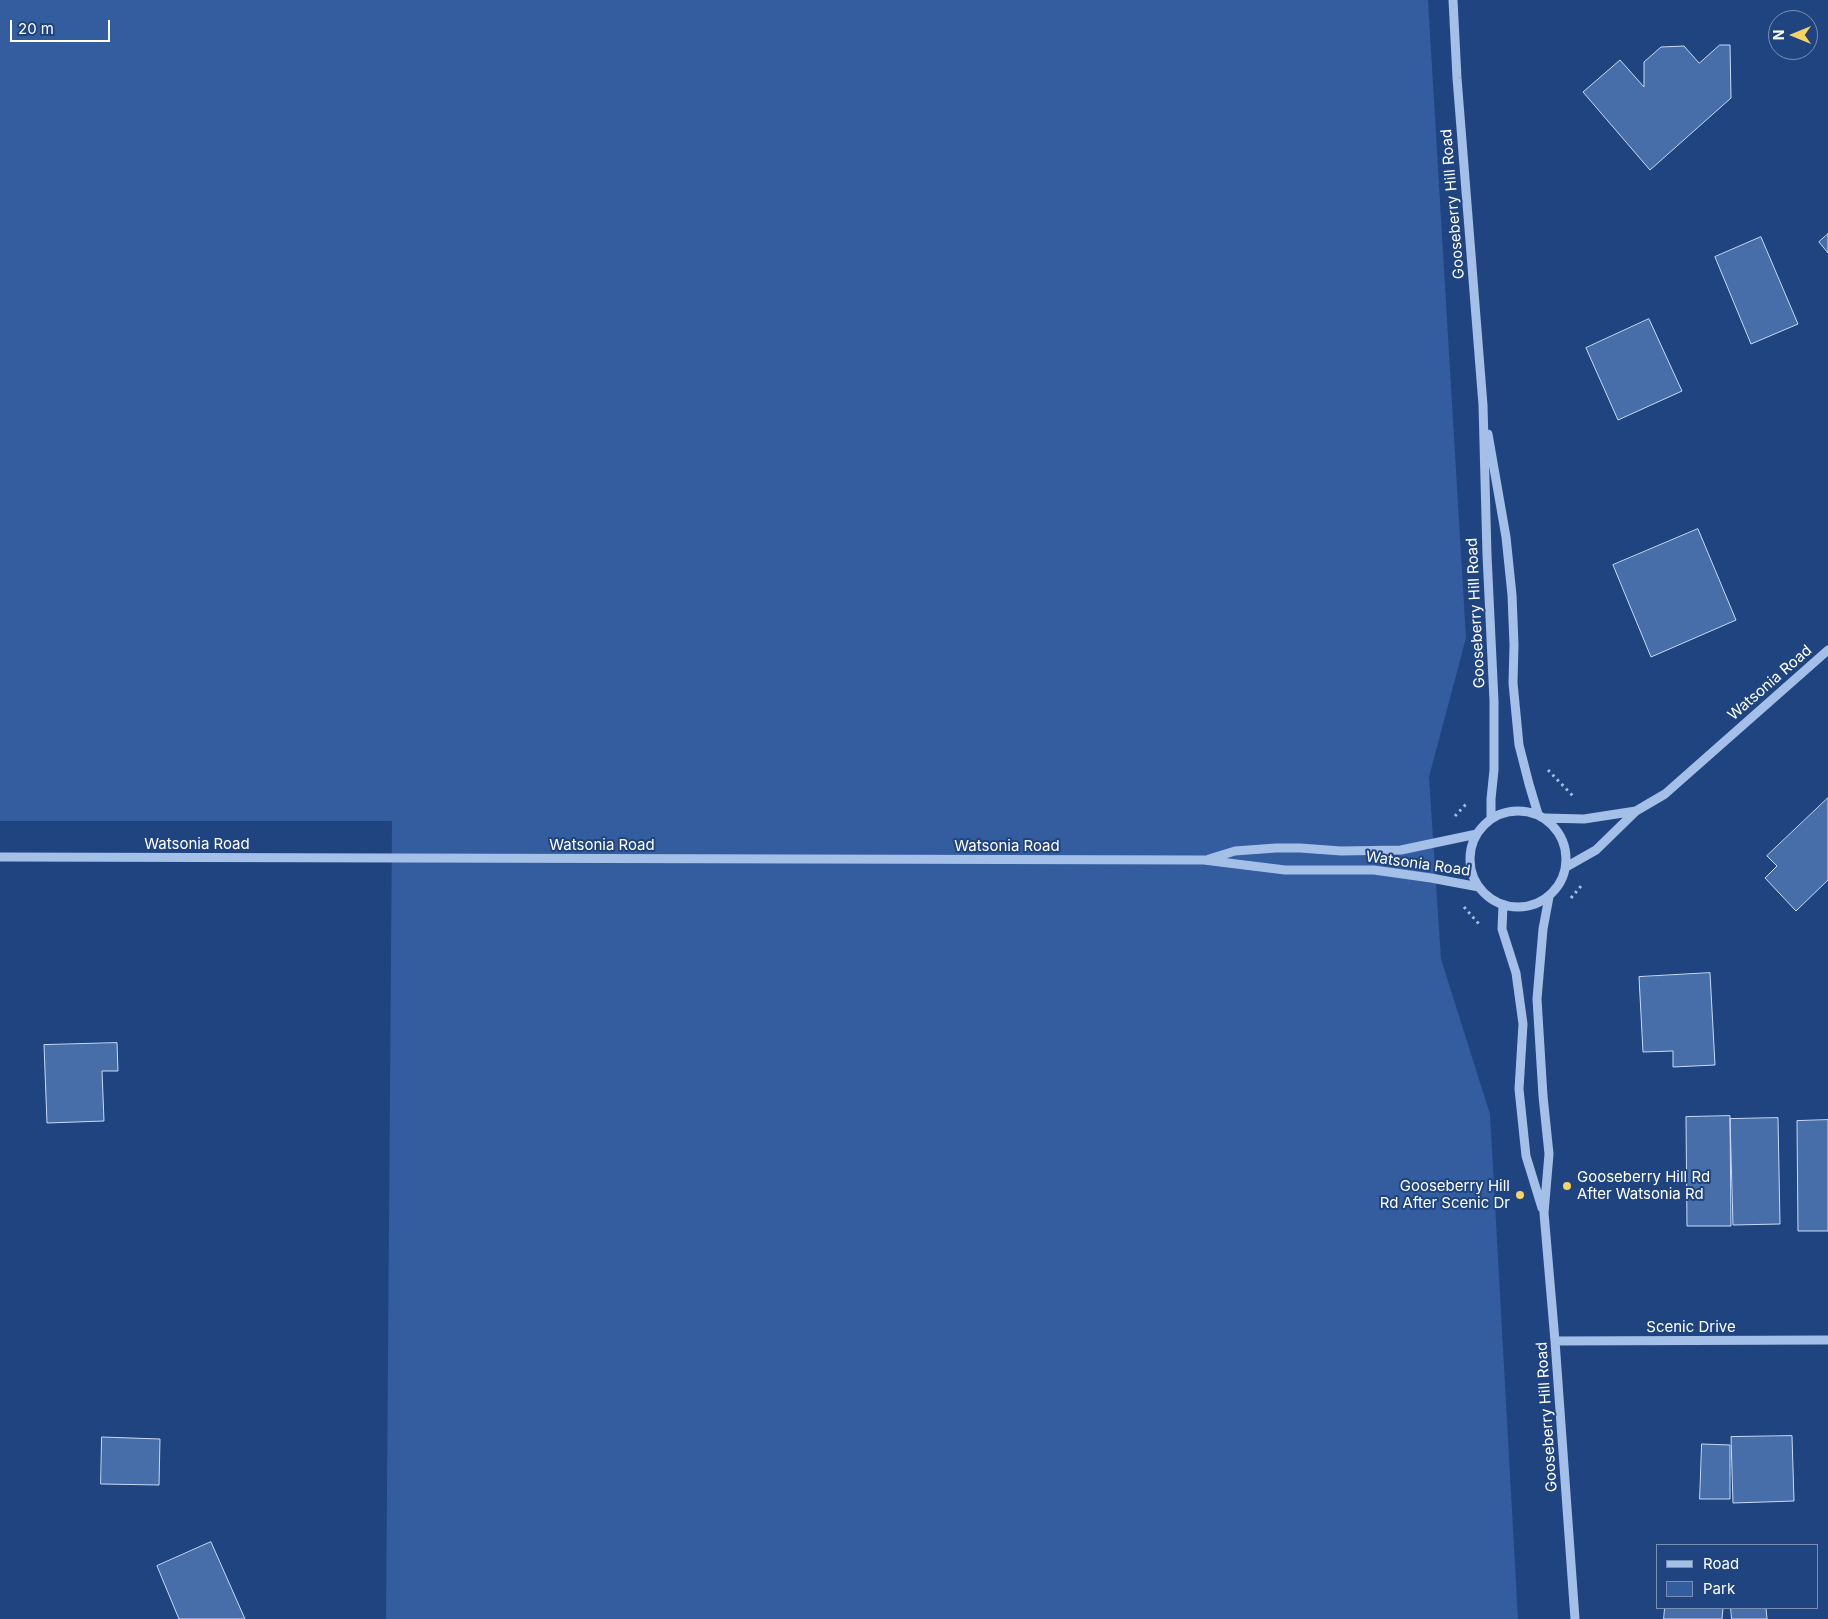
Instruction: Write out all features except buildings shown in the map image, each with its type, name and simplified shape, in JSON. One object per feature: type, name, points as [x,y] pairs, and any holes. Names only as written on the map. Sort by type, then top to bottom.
[{"type":"street","name":"Gooseberry Hill Road","points":[[1453,0],[1457,78],[1483,405],[1487,555],[1494,701],[1494,770],[1490,800],[1490,819]]},
{"type":"street","name":"Gooseberry Hill Road","points":[[1483,405],[1506,536],[1514,645],[1513,683],[1519,745],[1529,784],[1542,816]]},
{"type":"street","name":"Watsonia Road","points":[[1566,867],[1596,850],[1636,811],[1665,794],[1828,650]]},
{"type":"street","points":[[1514,810],[1542,816],[1558,832],[1566,848],[1566,867],[1560,883],[1549,896],[1528,907],[1503,905],[1489,898],[1479,887],[1472,873],[1470,860],[1472,847],[1477,834],[1490,819],[1514,810]]},
{"type":"street","name":"Watsonia Road","points":[[1542,816],[1584,819],[1636,811]]},
{"type":"street","name":"Watsonia Road","points":[[1204,860],[1235,851],[1276,848],[1351,852],[1401,850],[1477,834]]},
{"type":"street","name":"Watsonia Road","points":[[0,857],[1204,860],[1285,870],[1374,870],[1479,887]]},
{"type":"street","name":"Gooseberry Hill Road","points":[[1549,896],[1543,929],[1537,999],[1540,1058],[1549,1154],[1544,1213],[1575,1619]]},
{"type":"street","name":"Gooseberry Hill Road","points":[[1503,905],[1502,930],[1516,973],[1523,1024],[1519,1089],[1526,1156],[1544,1213]]},
{"type":"street","name":"Scenic Drive","points":[[1555,1341],[1828,1340]]},
{"type":"path","points":[[1546,768],[1579,802]]},
{"type":"path","points":[[1452,819],[1473,796]]},
{"type":"path","points":[[1570,900],[1584,882]]},
{"type":"green space","points":[[0,0],[1428,0],[1466,638],[1429,777],[1441,959],[1490,1114],[1518,1619],[386,1619],[392,821],[0,821]]},
{"type":"place","name":"Gooseberry Hill Rd After Watsonia Rd","points":[[1567,1186]]},
{"type":"place","name":"Gooseberry Hill Rd After Scenic Dr","points":[[1520,1195]]}]
